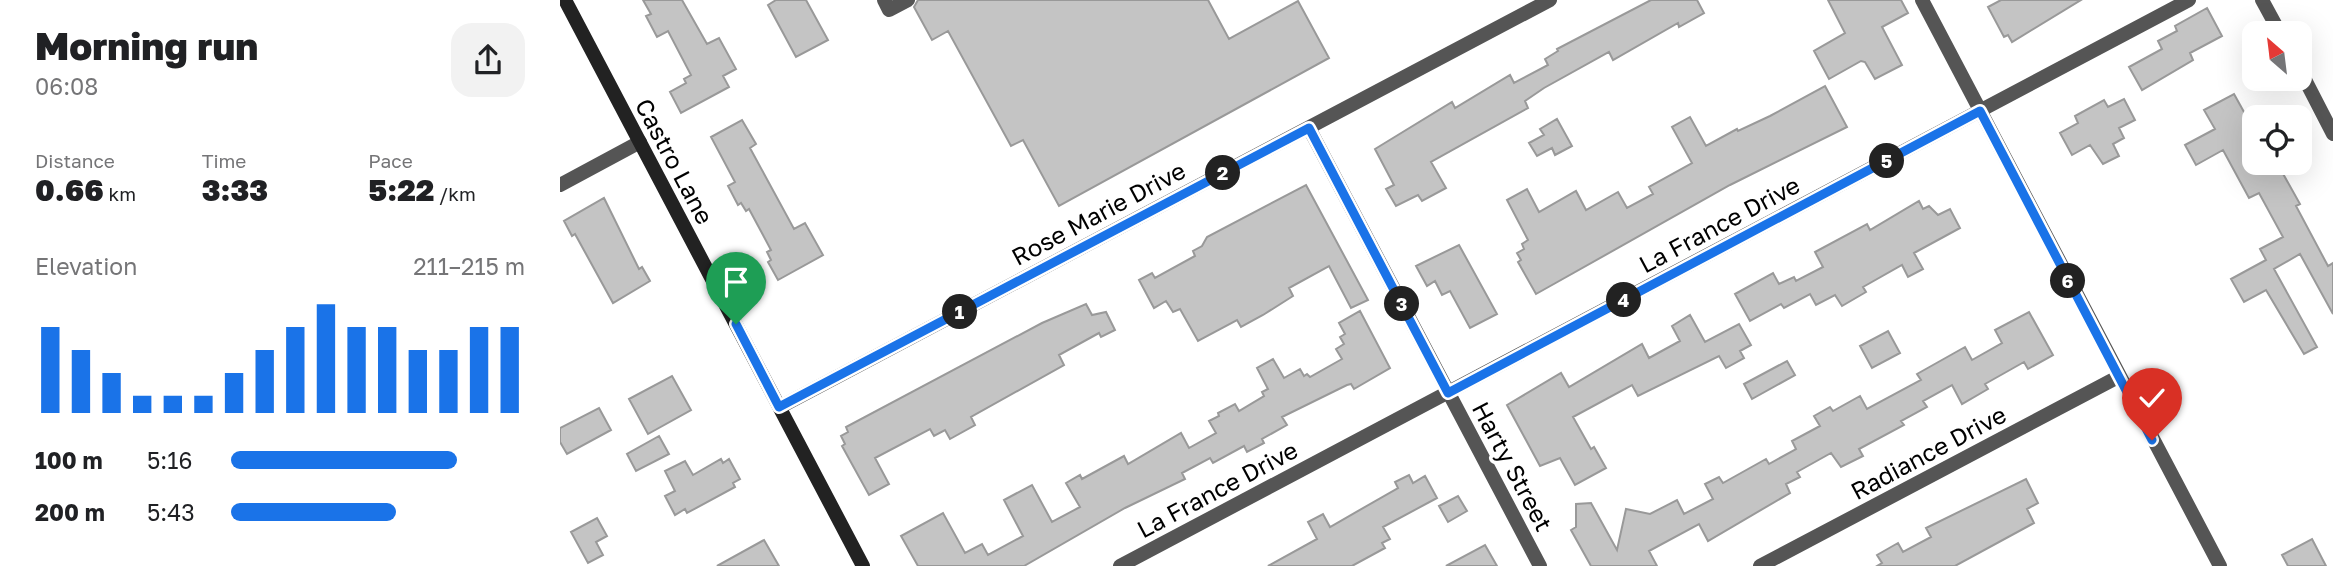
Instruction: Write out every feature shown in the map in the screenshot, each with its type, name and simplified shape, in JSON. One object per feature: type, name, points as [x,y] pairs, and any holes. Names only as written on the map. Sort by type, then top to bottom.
[{"type":"street","name":"Castro Lane","points":[[565,0],[863,566]]},
{"type":"street","points":[[887,5],[908,0]]},
{"type":"street","name":"Rose Marie Drive","points":[[779,407],[1550,0]]},
{"type":"street","points":[[1922,0],[2118,377],[2220,566]]},
{"type":"street","name":"La France Drive","points":[[1120,566],[2189,0]]},
{"type":"street","points":[[2262,0],[2273,21]]},
{"type":"street","points":[[2311,91],[2333,134]]},
{"type":"street","name":"Harty Street","points":[[1309,128],[1540,566]]},
{"type":"street","points":[[560,185],[640,142]]},
{"type":"street","name":"Radiance Drive","points":[[1760,566],[2118,377]]},
{"type":"building","points":[[643,0],[682,0],[707,44],[719,38],[736,69],[723,76],[729,87],[681,113],[670,92],[686,83],[684,79],[691,75],[668,31],[657,37],[646,16],[651,14]]},
{"type":"building","points":[[776,0],[806,0],[828,40],[796,57],[768,5]]},
{"type":"building","points":[[918,0],[1208,0],[1229,39],[1298,1],[1329,58],[1059,206],[1023,140],[1011,146],[948,31],[932,40],[914,7]]},
{"type":"building","points":[[1651,0],[1697,0],[1704,13],[1679,27],[1678,23],[1613,60],[1609,52],[1544,88],[1525,101],[1528,108],[1431,162],[1446,188],[1422,201],[1418,195],[1396,206],[1386,189],[1394,185],[1375,149],[1452,102],[1455,108],[1510,75],[1514,83],[1548,65],[1545,59],[1558,51],[1557,49]]},
{"type":"building","points":[[1828,0],[1901,0],[1908,13],[1882,27],[1902,65],[1875,79],[1865,62],[1861,61],[1829,79],[1814,51],[1845,33]]},
{"type":"building","points":[[2001,0],[2081,0],[2012,42],[2008,35],[2004,37],[1988,7]]},
{"type":"building","points":[[2207,8],[2222,36],[2190,53],[2193,60],[2142,90],[2129,67],[2162,49],[2158,41],[2177,31],[2175,26]]},
{"type":"building","points":[[1825,86],[1847,127],[1730,185],[1536,294],[1518,262],[1521,260],[1517,253],[1524,249],[1522,244],[1528,240],[1507,200],[1527,189],[1539,212],[1576,191],[1586,210],[1618,192],[1627,208],[1653,194],[1649,187],[1692,163],[1672,127],[1690,117],[1706,146]]},
{"type":"building","points":[[2234,94],[2242,108],[2242,175],[2284,175],[2300,204],[2296,206],[2328,266],[2333,263],[2333,314],[2300,254],[2274,269],[2317,347],[2304,354],[2266,290],[2244,302],[2231,279],[2266,260],[2260,249],[2283,237],[2259,193],[2249,198],[2223,150],[2196,165],[2185,145],[2215,129],[2204,110]]},
{"type":"building","points":[[2124,99],[2135,120],[2119,128],[2124,138],[2113,144],[2119,156],[2103,164],[2090,145],[2072,155],[2060,133],[2078,123],[2075,116],[2104,100],[2108,107]]},
{"type":"building","points":[[1557,119],[1572,146],[1555,155],[1552,148],[1537,156],[1529,143],[1544,135],[1540,129]]},
{"type":"building","points":[[742,120],[756,144],[750,148],[794,229],[805,223],[823,255],[778,280],[768,262],[771,260],[767,252],[771,250],[749,209],[746,211],[741,203],[738,205],[728,186],[735,182],[711,137]]},
{"type":"building","points":[[1306,185],[1368,300],[1351,308],[1329,266],[1289,288],[1293,296],[1263,315],[1241,327],[1237,320],[1198,341],[1180,309],[1173,312],[1166,301],[1154,308],[1139,280],[1152,273],[1155,278],[1195,256],[1193,251],[1202,246],[1207,237]]},
{"type":"building","points":[[604,198],[639,269],[642,267],[650,281],[613,303],[575,234],[572,236],[564,221]]},
{"type":"building","points":[[1919,201],[1923,209],[1929,206],[1938,215],[1950,209],[1960,228],[1914,253],[1923,269],[1908,277],[1902,265],[1863,287],[1866,292],[1842,306],[1835,295],[1816,305],[1810,294],[1784,308],[1781,304],[1750,321],[1735,294],[1773,273],[1779,284],[1794,277],[1796,281],[1823,267],[1815,252],[1867,224],[1870,230]]},
{"type":"building","points":[[1459,245],[1497,314],[1470,328],[1450,291],[1442,295],[1435,281],[1427,286],[1416,266]]},
{"type":"building","points":[[1086,304],[1092,315],[1106,312],[1115,330],[1101,337],[1099,333],[1059,355],[1064,365],[971,417],[975,425],[950,439],[945,430],[934,436],[930,429],[875,458],[889,484],[869,495],[842,446],[845,444],[841,436],[848,432],[846,427],[1042,323]]},
{"type":"building","points":[[1360,311],[1390,368],[1354,389],[1351,384],[1347,385],[1282,417],[1287,425],[1262,439],[1264,443],[1247,452],[1244,446],[1213,463],[1210,458],[1182,473],[1185,479],[1125,508],[1024,566],[918,566],[901,536],[943,513],[965,553],[982,544],[988,555],[1023,536],[1004,500],[1032,485],[1052,522],[1080,507],[1066,483],[1080,475],[1082,479],[1124,456],[1128,464],[1181,433],[1189,448],[1216,433],[1209,421],[1219,416],[1218,413],[1235,404],[1239,411],[1264,396],[1262,392],[1268,389],[1257,368],[1273,359],[1284,378],[1300,369],[1304,376],[1307,374],[1310,377],[1342,359],[1336,349],[1344,344],[1340,337],[1345,334],[1339,323]]},
{"type":"building","points":[[2029,312],[2053,355],[2028,369],[2024,362],[1985,384],[1988,389],[1962,404],[1952,385],[1923,401],[1927,407],[1901,421],[1904,425],[1859,449],[1863,456],[1841,467],[1831,453],[1797,472],[1800,477],[1786,484],[1790,493],[1708,541],[1699,524],[1649,551],[1657,566],[1591,566],[1571,530],[1576,527],[1576,504],[1591,503],[1617,550],[1626,509],[1650,514],[1677,500],[1684,514],[1713,499],[1705,484],[1719,477],[1723,483],[1766,459],[1769,464],[1796,449],[1792,441],[1820,426],[1814,416],[1830,407],[1833,411],[1860,396],[1867,409],[1921,380],[1917,374],[1965,347],[1972,360],[2002,343],[1995,330]]},
{"type":"building","points":[[1690,315],[1705,342],[1739,324],[1751,345],[1740,351],[1744,358],[1726,368],[1719,356],[1638,396],[1632,385],[1573,417],[1591,449],[1594,447],[1606,468],[1575,485],[1560,458],[1540,466],[1507,405],[1561,373],[1569,387],[1642,344],[1649,358],[1680,341],[1672,326]]},
{"type":"building","points":[[1888,331],[1900,353],[1872,368],[1860,346]]},
{"type":"building","points":[[1787,361],[1795,375],[1752,399],[1744,384]]},
{"type":"building","points":[[672,376],[691,410],[648,434],[629,399]]},
{"type":"building","points":[[599,408],[611,430],[567,454],[560,442],[560,428]]},
{"type":"building","points":[[659,436],[669,454],[636,471],[627,454]]},
{"type":"building","points":[[721,459],[723,463],[729,459],[740,479],[733,483],[735,487],[687,513],[685,509],[675,515],[665,496],[675,491],[665,471],[685,461],[693,475]]},
{"type":"building","points":[[1409,475],[1413,483],[1425,476],[1437,498],[1383,527],[1390,539],[1382,543],[1385,548],[1352,566],[1268,566],[1317,539],[1308,522],[1323,514],[1330,527],[1398,488],[1395,482]]},
{"type":"building","points":[[2026,479],[2038,503],[2027,509],[2034,523],[1955,566],[1877,566],[1882,563],[1877,555],[1898,543],[1903,552],[1931,537],[1926,528]]},
{"type":"building","points":[[1458,496],[1467,511],[1448,522],[1439,506]]},
{"type":"building","points":[[597,518],[607,536],[596,542],[603,555],[588,563],[571,532]]},
{"type":"building","points":[[2312,539],[2326,566],[2288,566],[2282,555]]},
{"type":"building","points":[[764,540],[779,566],[717,566]]},
{"type":"building","points":[[1485,545],[1497,566],[1446,566]]},
{"type":"route","points":[[736,324],[779,407],[1309,128],[1448,393],[1980,111],[2152,440]]}]
